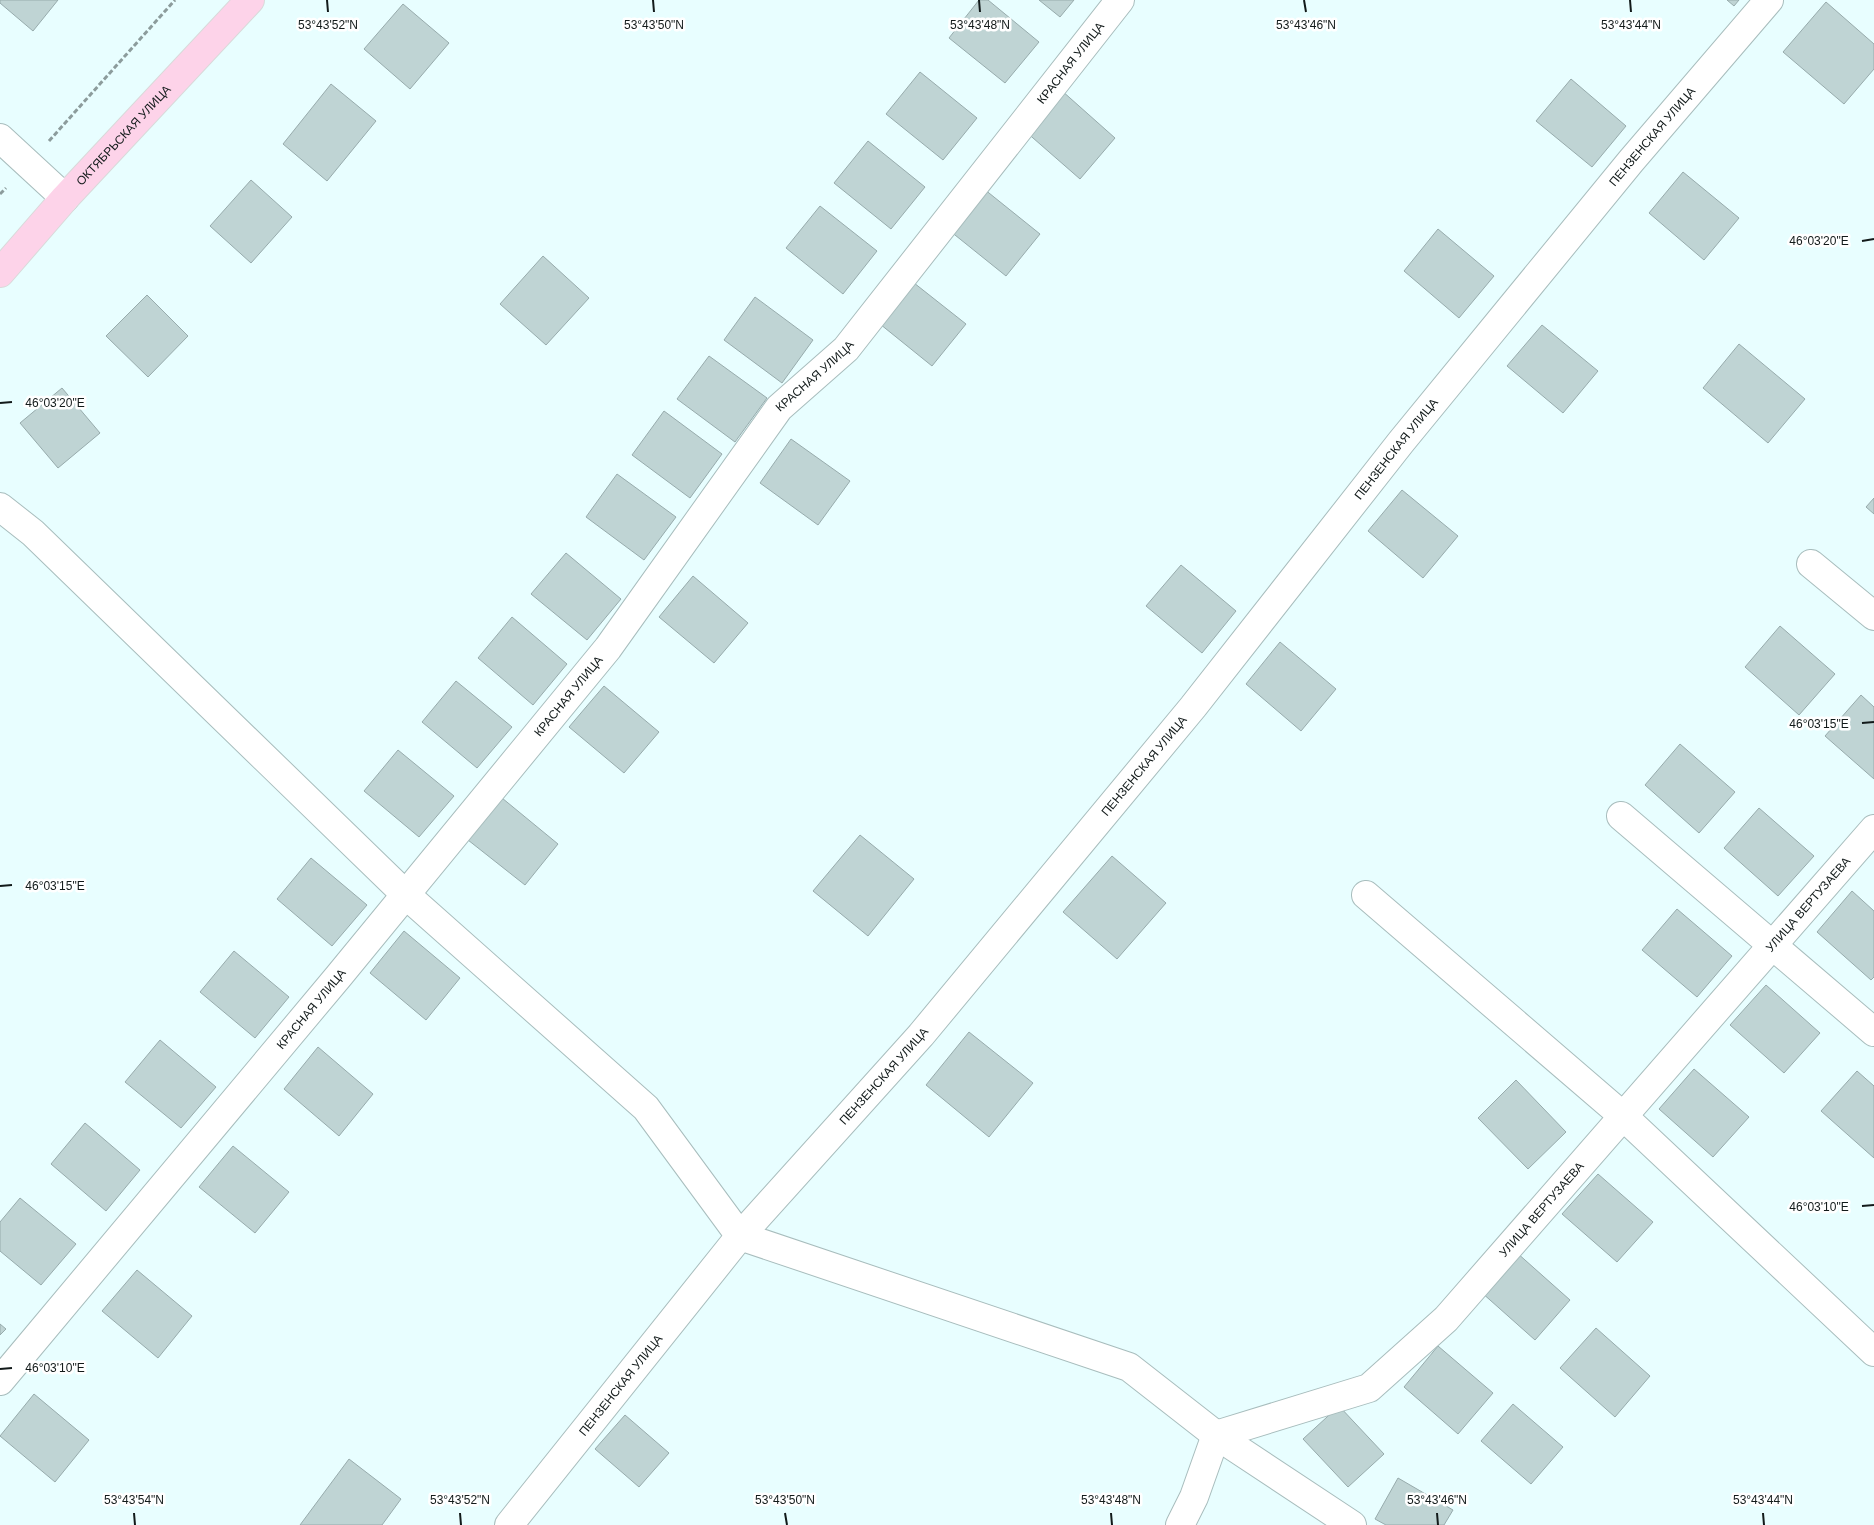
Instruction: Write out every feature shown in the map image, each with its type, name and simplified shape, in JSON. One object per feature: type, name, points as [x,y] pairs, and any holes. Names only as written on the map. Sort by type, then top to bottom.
[{"type":"main road","name":"ОКТЯБРЬСКАЯ УЛИЦА","points":[[0,273],[65,198],[250,0]]},
{"type":"street","name":"КРАСНАЯ УЛИЦА","points":[[0,1381],[608,648],[779,408],[846,349],[1120,0]]},
{"type":"street","name":"ПЕНЗЕНСКАЯ УЛИЦА","points":[[509,1525],[740,1236],[927,1027],[1193,707],[1401,442],[1618,176],[1769,0]]},
{"type":"street","points":[[0,138],[65,198]]},
{"type":"street","points":[[0,507],[33,533],[405,894],[646,1108],[740,1236],[1129,1366],[1216,1435],[1352,1525]]},
{"type":"street","points":[[1811,564],[1874,616]]},
{"type":"street","points":[[1621,816],[1874,1032]]},
{"type":"street","name":"УЛИЦА ВЕРТУЗАЕВА","points":[[1216,1435],[1369,1388],[1446,1319],[1874,828]]},
{"type":"street","points":[[1366,895],[1623,1116],[1874,1352]]},
{"type":"street","points":[[1180,1525],[1194,1498],[1216,1435]]},
{"type":"path","points":[[0,194],[176,0]]},
{"type":"building","points":[[0,0],[58,0],[33,31],[0,3]]},
{"type":"building","points":[[979,0],[988,0],[1039,42],[1005,83],[949,38]]},
{"type":"building","points":[[1039,0],[1074,0],[1060,17]]},
{"type":"building","points":[[1727,0],[1739,0],[1734,6]]},
{"type":"building","points":[[1826,2],[1874,44],[1874,69],[1844,104],[1783,52]]},
{"type":"building","points":[[403,4],[449,43],[410,89],[364,49]]},
{"type":"building","points":[[920,72],[977,118],[943,160],[886,114]]},
{"type":"building","points":[[1571,79],[1626,126],[1592,167],[1536,121]]},
{"type":"building","points":[[331,84],[376,121],[327,181],[283,144]]},
{"type":"building","points":[[1061,90],[1115,138],[1080,179],[1025,131]]},
{"type":"building","points":[[868,141],[925,187],[891,229],[834,183]]},
{"type":"building","points":[[1683,172],[1739,218],[1704,260],[1649,213]]},
{"type":"building","points":[[251,180],[292,217],[251,263],[210,226]]},
{"type":"building","points":[[984,189],[1040,234],[1006,276],[950,231]]},
{"type":"building","points":[[820,206],[877,251],[843,294],[786,248]]},
{"type":"building","points":[[1438,229],[1494,276],[1459,318],[1404,271]]},
{"type":"building","points":[[543,256],[589,298],[546,345],[500,304]]},
{"type":"building","points":[[909,279],[966,324],[932,366],[875,320]]},
{"type":"building","points":[[147,295],[188,336],[148,377],[106,336]]},
{"type":"building","points":[[755,297],[813,340],[782,383],[724,340]]},
{"type":"building","points":[[1542,325],[1598,371],[1563,413],[1507,366]]},
{"type":"building","points":[[1739,344],[1805,399],[1768,443],[1703,388]]},
{"type":"building","points":[[709,356],[767,398],[735,442],[677,399]]},
{"type":"building","points":[[62,388],[100,433],[58,468],[20,423]]},
{"type":"building","points":[[664,411],[722,454],[690,498],[632,455]]},
{"type":"building","points":[[791,439],[850,481],[818,525],[760,483]]},
{"type":"building","points":[[617,474],[676,517],[644,560],[586,517]]},
{"type":"building","points":[[1402,490],[1458,536],[1423,578],[1368,531]]},
{"type":"building","points":[[1874,498],[1874,514],[1866,507]]},
{"type":"building","points":[[566,553],[621,599],[587,640],[531,594]]},
{"type":"building","points":[[1181,565],[1236,611],[1202,653],[1146,606]]},
{"type":"building","points":[[693,576],[748,623],[714,663],[659,617]]},
{"type":"building","points":[[512,617],[567,664],[533,705],[478,658]]},
{"type":"building","points":[[1780,626],[1835,674],[1799,715],[1745,667]]},
{"type":"building","points":[[1280,642],[1336,689],[1301,731],[1246,684]]},
{"type":"building","points":[[456,681],[512,727],[477,768],[422,722]]},
{"type":"building","points":[[604,686],[659,732],[624,773],[569,727]]},
{"type":"building","points":[[1861,695],[1874,707],[1874,779],[1825,736]]},
{"type":"building","points":[[1680,744],[1735,792],[1699,833],[1645,785]]},
{"type":"building","points":[[398,750],[454,796],[419,837],[364,791]]},
{"type":"building","points":[[502,798],[558,844],[525,885],[468,840]]},
{"type":"building","points":[[1759,808],[1814,856],[1778,896],[1724,848]]},
{"type":"building","points":[[860,835],[914,879],[868,936],[813,891]]},
{"type":"building","points":[[1112,856],[1166,903],[1117,959],[1063,912]]},
{"type":"building","points":[[311,858],[367,905],[332,946],[277,899]]},
{"type":"building","points":[[1852,891],[1874,911],[1874,977],[1871,980],[1817,932]]},
{"type":"building","points":[[1677,909],[1732,956],[1697,997],[1642,950]]},
{"type":"building","points":[[404,931],[460,978],[426,1020],[370,973]]},
{"type":"building","points":[[234,951],[289,997],[255,1038],[200,992]]},
{"type":"building","points":[[1766,985],[1820,1033],[1784,1073],[1730,1025]]},
{"type":"building","points":[[969,1032],[1033,1083],[989,1137],[926,1085]]},
{"type":"building","points":[[160,1040],[216,1087],[181,1128],[125,1082]]},
{"type":"building","points":[[318,1047],[373,1094],[339,1136],[284,1089]]},
{"type":"building","points":[[1694,1069],[1749,1117],[1713,1157],[1659,1109]]},
{"type":"building","points":[[1857,1071],[1874,1086],[1874,1158],[1821,1111]]},
{"type":"building","points":[[1516,1080],[1566,1132],[1528,1169],[1478,1118]]},
{"type":"building","points":[[85,1123],[140,1170],[106,1211],[51,1164]]},
{"type":"building","points":[[233,1146],[289,1192],[255,1233],[199,1187]]},
{"type":"building","points":[[1598,1174],[1653,1222],[1617,1262],[1562,1214]]},
{"type":"building","points":[[20,1198],[76,1244],[41,1285],[0,1251],[0,1222]]},
{"type":"building","points":[[1516,1252],[1570,1300],[1535,1340],[1481,1292]]},
{"type":"building","points":[[137,1270],[192,1316],[158,1358],[102,1311]]},
{"type":"building","points":[[0,1324],[6,1329],[0,1335]]},
{"type":"building","points":[[1596,1328],[1650,1376],[1615,1417],[1560,1368]]},
{"type":"building","points":[[1438,1346],[1493,1393],[1458,1434],[1404,1387]]},
{"type":"building","points":[[34,1394],[89,1440],[55,1482],[0,1436]]},
{"type":"building","points":[[1513,1404],[1563,1447],[1531,1484],[1481,1441]]},
{"type":"building","points":[[1339,1406],[1384,1454],[1348,1487],[1303,1439]]},
{"type":"building","points":[[625,1415],[669,1453],[639,1487],[595,1449]]},
{"type":"building","points":[[349,1459],[401,1499],[382,1525],[300,1525]]},
{"type":"building","points":[[1398,1478],[1453,1510],[1444,1525],[1386,1525],[1375,1519]]}]
